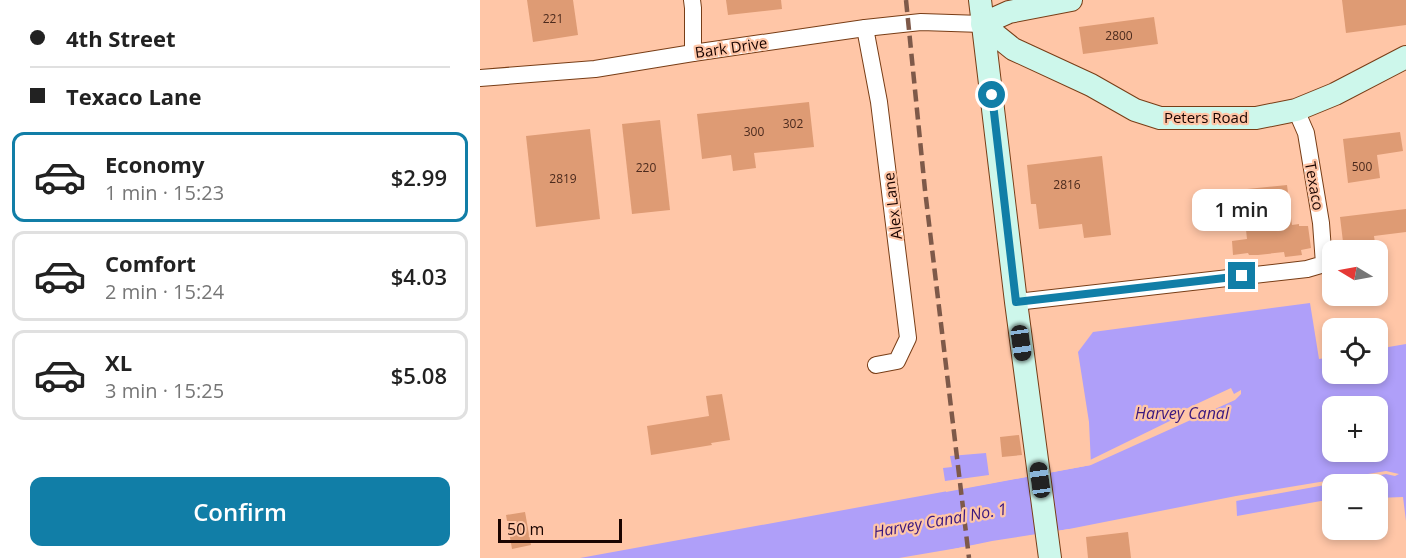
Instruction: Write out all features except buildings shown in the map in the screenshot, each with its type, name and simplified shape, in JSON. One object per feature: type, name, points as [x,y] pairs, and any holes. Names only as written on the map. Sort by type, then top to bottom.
[{"type":"main road","points":[[980,0],[1049,552]]},
{"type":"main road","points":[[982,24],[1009,12],[1071,0]]},
{"type":"main road","name":"Peters Road","points":[[982,24],[1013,50],[1091,85],[1135,110],[1160,118],[1257,117],[1296,110],[1335,94],[1406,57]]},
{"type":"street","points":[[692,0],[693,53]]},
{"type":"street","name":"Bark Drive","points":[[480,78],[595,69],[865,28],[921,22],[982,24]]},
{"type":"street","name":"Alex Lane","points":[[865,28],[879,102],[908,338],[897,361],[876,365]]},
{"type":"street","name":"Texaco","points":[[1016,302],[1307,269],[1324,264],[1322,223],[1306,133],[1296,110]]},
{"type":"water","name":"Harvey Canal","points":[[1310,303],[1319,359],[1322,359],[1322,384],[1388,384],[1388,347],[1406,344],[1406,521],[1403,497],[1388,498],[1388,474],[1322,474],[1322,501],[1237,516],[1236,496],[1069,529],[899,558],[580,558],[1091,465],[1089,422],[1078,352],[1093,332]]},
{"type":"water","points":[[986,453],[989,475],[945,481],[943,468],[952,467],[950,456]]},
{"type":"pier","points":[[1231,388],[1234,394],[1241,390],[1241,394],[1235,400],[1091,465],[946,492],[946,489],[1088,463],[1178,417],[1177,413]]},
{"type":"pier","points":[[1386,471],[1399,474],[1395,476],[1368,474]]},
{"type":"pier","points":[[1322,482],[1322,486],[1236,501],[1236,496]]},
{"type":"pier","points":[[1069,529],[1069,531],[949,553],[949,550],[992,541]]},
{"type":"railway","points":[[906,0],[925,190],[969,558]]},
{"type":"route","points":[[992,95],[1016,302],[1242,276]]},
{"type":"water label","name":"Harvey Canal No. 1","points":[[940,520]]}]
